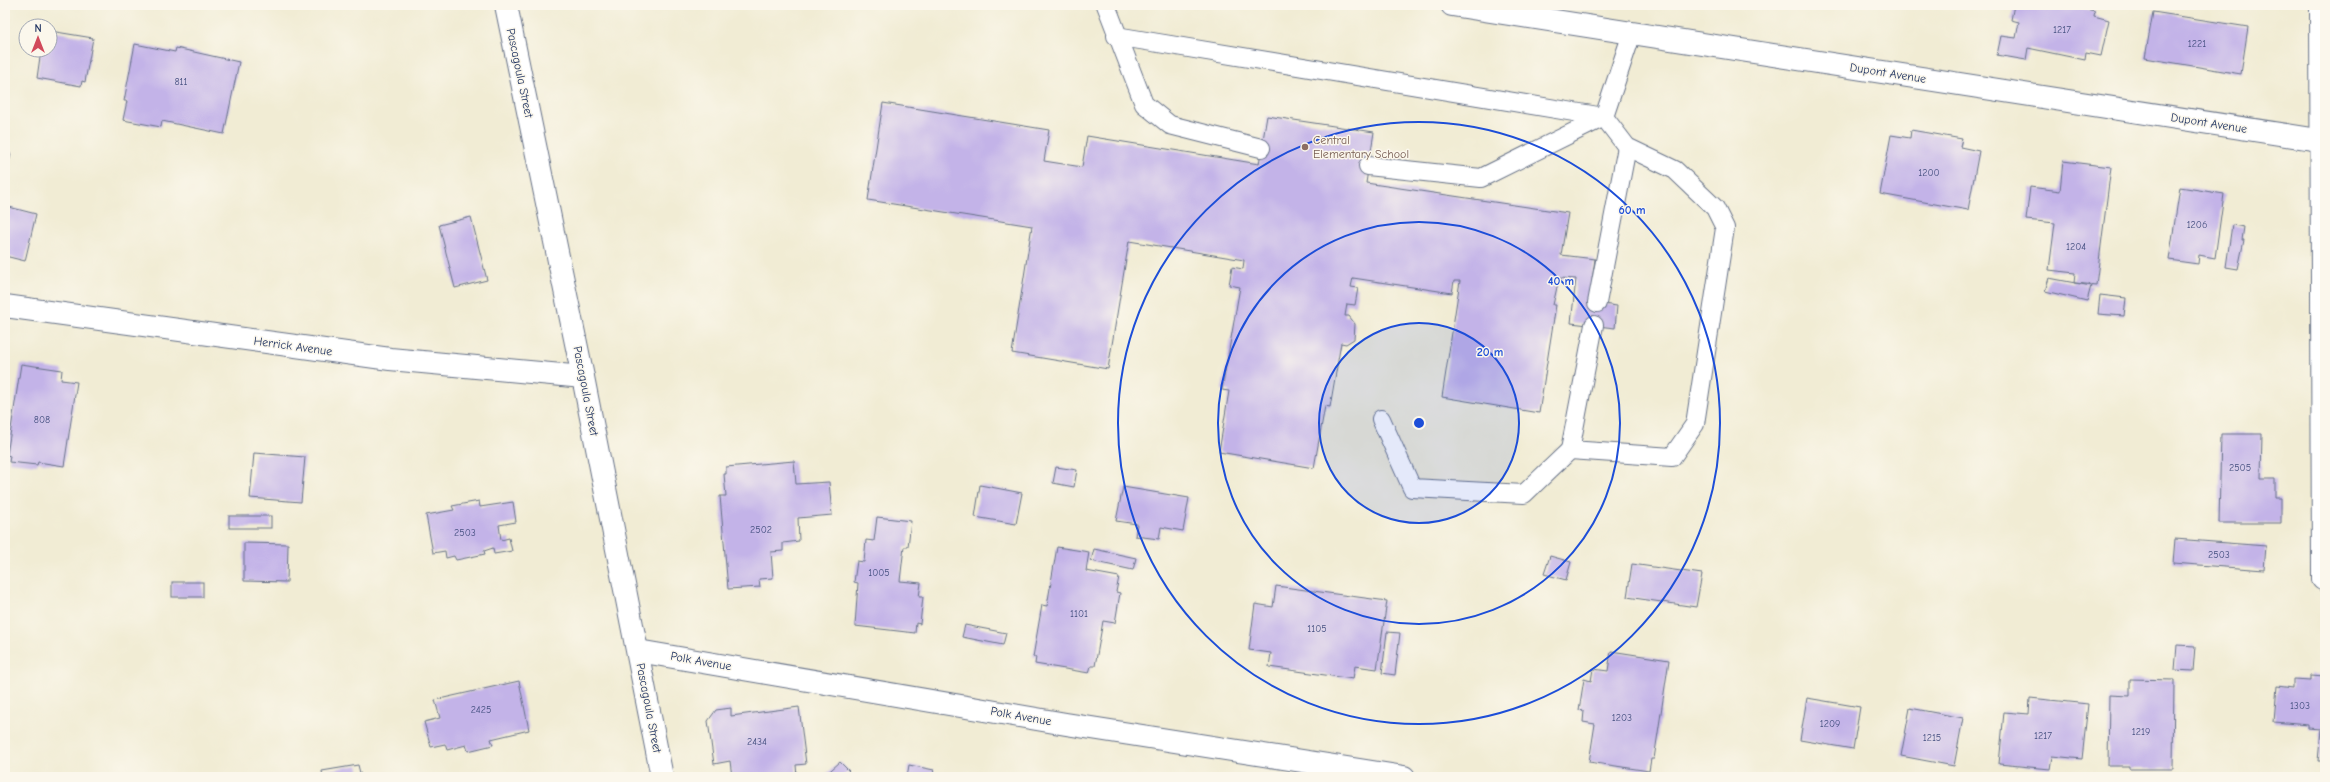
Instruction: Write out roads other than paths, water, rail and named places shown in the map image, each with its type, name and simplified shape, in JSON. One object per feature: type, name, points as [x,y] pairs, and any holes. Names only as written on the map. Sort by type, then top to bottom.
[{"type":"street","name":"Pascagoula Street","points":[[506,5],[583,377],[662,777]]},
{"type":"street","name":"Dupont Avenue","points":[[1452,5],[2324,141]]},
{"type":"street","points":[[2321,5],[2324,141],[2323,579]]},
{"type":"street","name":"Herrick Avenue","points":[[5,306],[390,359],[583,377]]},
{"type":"street","name":"Polk Avenue","points":[[638,651],[1074,725],[1404,777]]},
{"type":"lane","points":[[1106,5],[1116,36],[1144,104],[1170,125],[1261,148]]},
{"type":"lane","points":[[1368,166],[1481,178],[1604,117],[1632,33]]},
{"type":"lane","points":[[1116,36],[1604,117],[1627,147],[1675,170],[1715,208],[1725,228],[1695,424],[1672,457],[1570,450]]},
{"type":"lane","points":[[1596,303],[1627,147]]},
{"type":"lane","points":[[1381,419],[1412,488],[1524,494],[1570,450],[1594,325]]},
{"type":"place","name":"Central Elementary School","points":[[1305,147]]}]
